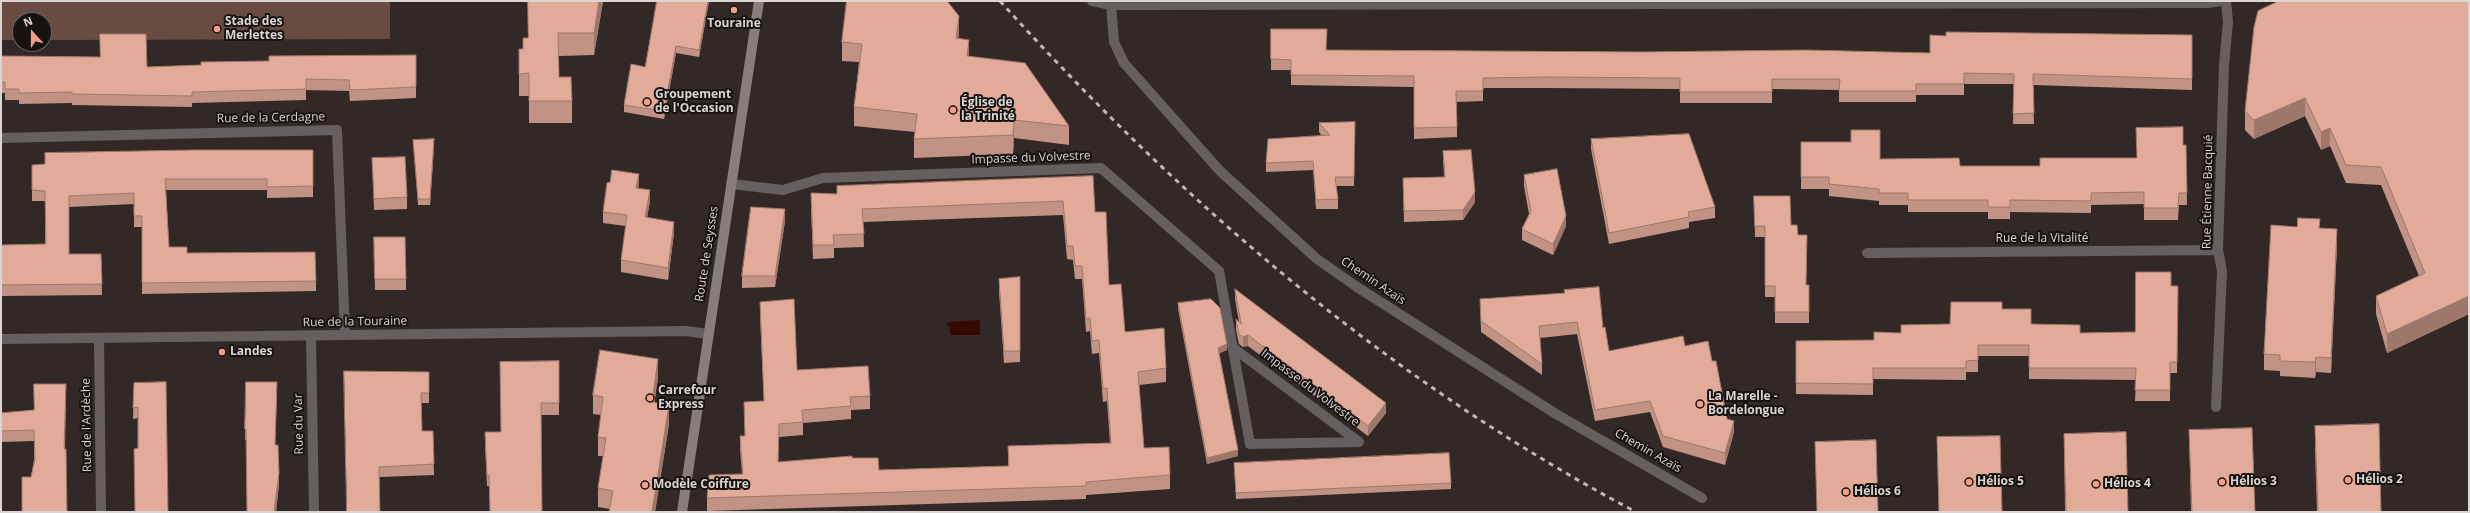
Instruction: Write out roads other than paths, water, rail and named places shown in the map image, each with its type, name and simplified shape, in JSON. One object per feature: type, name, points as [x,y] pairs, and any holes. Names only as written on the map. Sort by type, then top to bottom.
[{"type":"main road","name":"Route de Seysses","points":[[682,512],[759,1]]},
{"type":"street","points":[[1092,1],[1111,5],[2206,3],[2222,1]]},
{"type":"street","name":"Rue Étienne Bacquié","points":[[2216,407],[2222,271],[2218,250],[2224,65],[2228,22],[2226,1]]},
{"type":"street","name":"Chemin Azaïs","points":[[1111,5],[1114,42],[1124,63],[1220,171],[1318,259],[1357,287],[1556,414],[1702,498]]},
{"type":"street","name":"Rue de la Cerdagne","points":[[1,138],[337,130],[344,335]]},
{"type":"street","name":"Impasse du Volvestre","points":[[731,184],[783,190],[823,178],[1101,168],[1219,271],[1232,347],[1250,444],[1359,442],[1232,347]]},
{"type":"street","name":"Rue de la Vitalité","points":[[1867,253],[2218,250]]},
{"type":"street","name":"Rue de la Touraine","points":[[1,339],[686,331],[708,334]]},
{"type":"street","name":"Rue du Var","points":[[311,336],[314,512]]},
{"type":"street","name":"Rue de l'Ardèche","points":[[99,338],[101,512]]},
{"type":"railway","points":[[1000,1],[1070,76],[1143,148],[1218,218],[1296,285],[1377,348],[1460,407],[1547,462],[1636,512]]},
{"type":"place","name":"Touraine","points":[[734,10]]},
{"type":"place","name":"Stade des Merlettes","points":[[217,29]]},
{"type":"place","name":"Groupement de l'Occasion","points":[[647,102]]},
{"type":"place","name":"Église de la Trinité","points":[[953,110]]},
{"type":"place","name":"Landes","points":[[222,352]]},
{"type":"place","name":"Carrefour Express","points":[[650,398]]},
{"type":"place","name":"La Marelle - Bordelongue","points":[[1700,404]]},
{"type":"place","name":"Hélios 2","points":[[2348,480]]},
{"type":"place","name":"Hélios 5","points":[[1969,482]]},
{"type":"place","name":"Hélios 3","points":[[2222,482]]},
{"type":"place","name":"Hélios 4","points":[[2096,484]]},
{"type":"place","name":"Modèle Coiffure","points":[[645,485]]},
{"type":"place","name":"Hélios 6","points":[[1846,492]]}]
